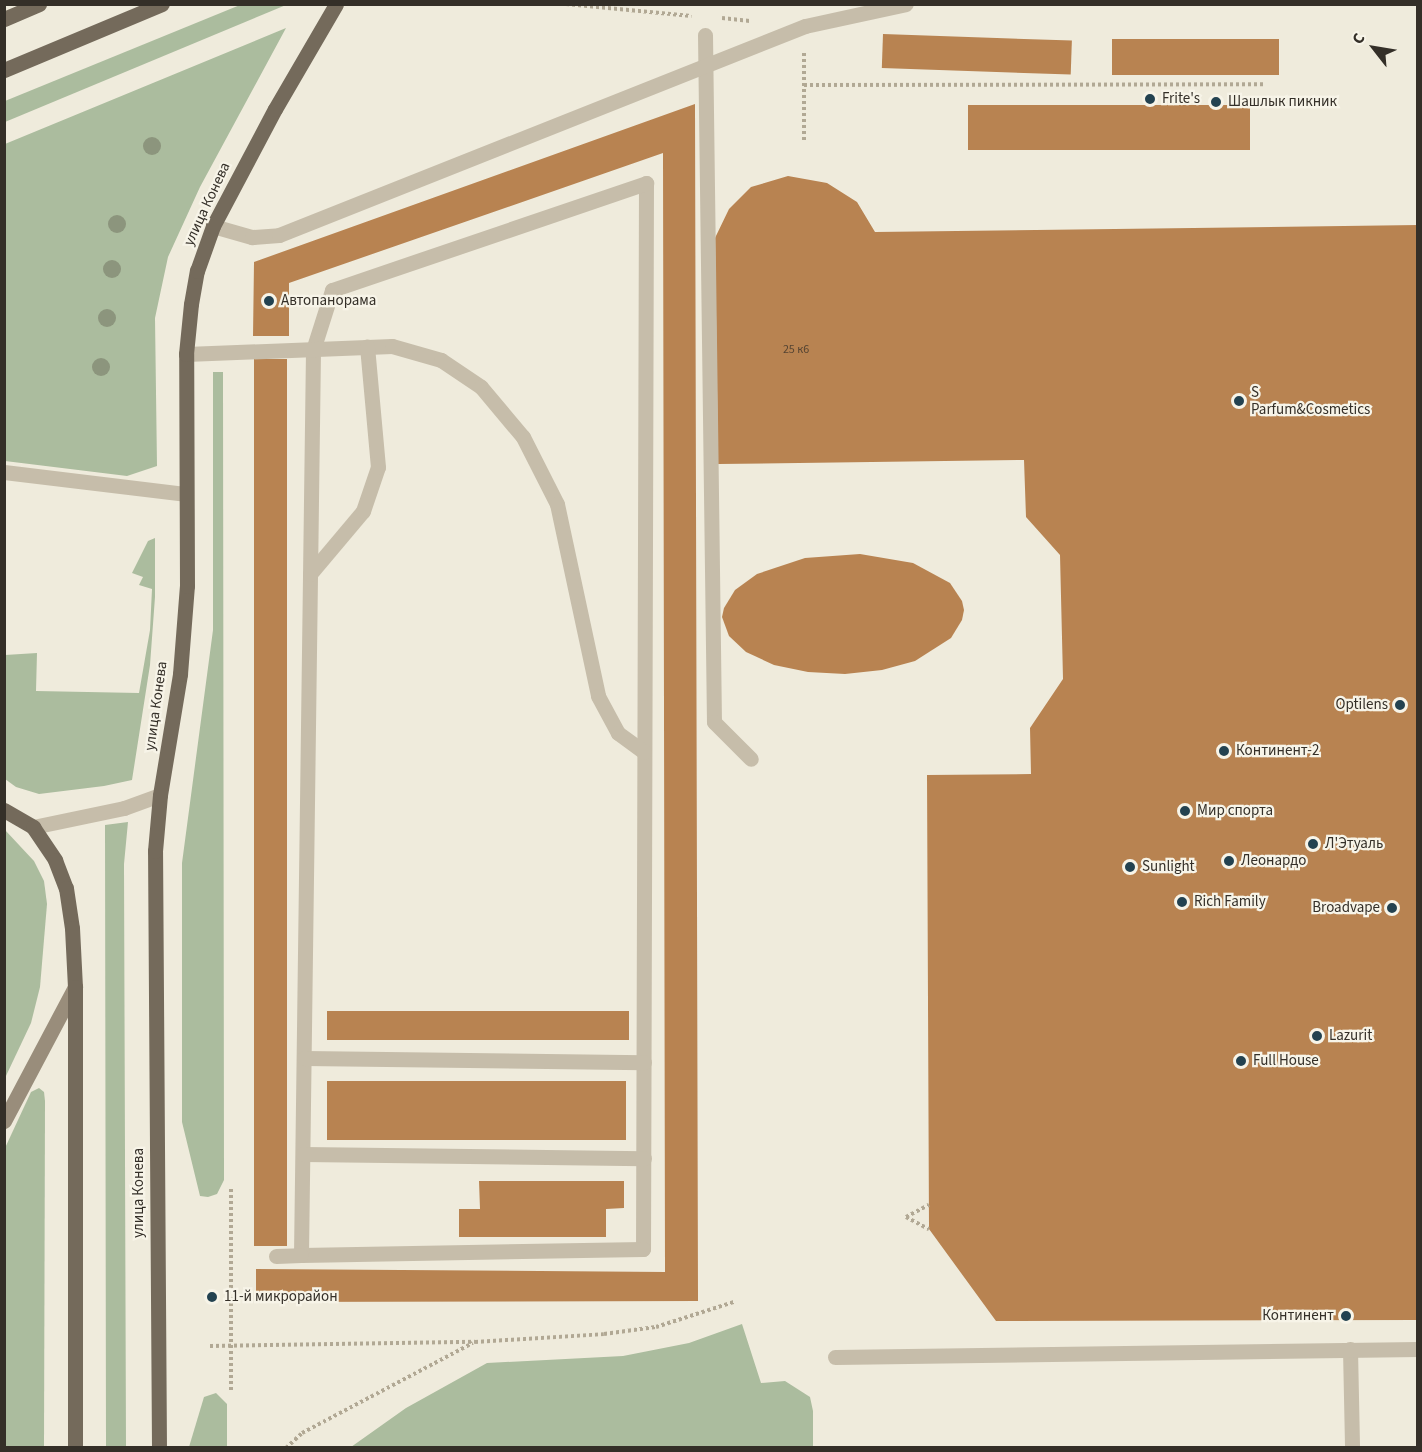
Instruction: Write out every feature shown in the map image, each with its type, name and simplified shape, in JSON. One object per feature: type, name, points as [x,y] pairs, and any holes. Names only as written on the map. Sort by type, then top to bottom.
[{"type":"main road","points":[[4,19],[39,4]]},
{"type":"main road","points":[[4,70],[162,4]]},
{"type":"main road","name":"улица Конева","points":[[159,1448],[155,850],[160,795],[180,674],[187,586],[186,354],[197,271],[213,226],[275,109],[336,4]]},
{"type":"main road","points":[[4,810],[33,827],[55,860],[66,888],[72,928],[75,987],[75,1448]]},
{"type":"main road","points":[[4,1121],[75,987]]},
{"type":"street","points":[[213,226],[252,237],[279,235],[707,63],[805,26],[906,4]]},
{"type":"street","points":[[705,35],[714,722],[751,759]]},
{"type":"street","points":[[276,1256],[643,1249],[646,183],[332,290],[313,350],[302,1255]]},
{"type":"street","points":[[186,354],[392,346],[441,360],[481,387],[523,437],[556,504],[598,696],[618,733],[644,752]]},
{"type":"street","points":[[310,574],[363,511],[378,467],[367,347]]},
{"type":"street","points":[[4,472],[185,494]]},
{"type":"street","points":[[33,827],[124,808],[160,795]]},
{"type":"street","points":[[304,1058],[644,1062]]},
{"type":"street","points":[[303,1154],[644,1158]]},
{"type":"street","points":[[1350,1349],[1352,1448]]},
{"type":"street","points":[[835,1357],[1418,1349]]},
{"type":"path","points":[[566,4],[703,17]]},
{"type":"path","points":[[714,18],[760,22]]},
{"type":"path","points":[[804,140],[805,26]]},
{"type":"path","points":[[804,85],[1264,84]]},
{"type":"path","points":[[231,1189],[231,1390]]},
{"type":"path","points":[[929,1205],[906,1217],[929,1229]]},
{"type":"path","points":[[210,1346],[476,1342],[604,1334],[656,1327],[734,1302]]},
{"type":"path","points":[[286,1448],[302,1433],[476,1342]]},
{"type":"green space","points":[[240,5],[286,5],[5,122],[5,101]]},
{"type":"green space","points":[[286,28],[200,187],[168,257],[155,318],[157,466],[127,476],[5,461],[5,144]]},
{"type":"green space","points":[[213,372],[223,372],[224,1180],[217,1194],[208,1197],[200,1196],[182,1122],[182,863],[213,630]]},
{"type":"green space","points":[[155,538],[155,597],[150,665],[132,780],[39,794],[16,787],[5,779],[5,655],[37,653],[36,691],[139,693],[150,630],[152,589],[139,585],[143,577],[132,573],[148,541]]},
{"type":"green space","points":[[128,822],[124,864],[126,1447],[106,1448],[105,825]]},
{"type":"green space","points":[[5,830],[34,861],[44,881],[47,904],[40,987],[31,1023],[5,1078]]},
{"type":"green space","points":[[39,1088],[44,1092],[45,1101],[44,1447],[5,1447],[5,1148],[31,1092]]},
{"type":"green space","points":[[742,1324],[761,1383],[785,1381],[810,1397],[813,1411],[813,1447],[351,1447],[406,1408],[487,1363],[623,1356],[689,1343]]},
{"type":"green space","points":[[216,1393],[227,1404],[227,1447],[189,1447],[204,1397]]},
{"type":"building","points":[[883,34],[1072,41],[1071,75],[882,68]]},
{"type":"building","points":[[1112,39],[1279,39],[1279,75],[1112,75]]},
{"type":"building","points":[[695,104],[698,1301],[256,1302],[256,1269],[665,1272],[663,153],[289,283],[289,336],[253,336],[254,262]]},
{"type":"building","points":[[968,105],[1250,105],[1250,150],[968,150]]},
{"type":"building","name":"Континент-2","points":[[788,176],[827,183],[857,202],[875,232],[1418,225],[1418,1320],[996,1321],[929,1229],[927,775],[1031,774],[1030,728],[1063,679],[1060,555],[1026,517],[1024,460],[718,464],[715,238],[729,209],[751,187]]},
{"type":"building","points":[[254,359],[287,359],[287,1246],[254,1246]]},
{"type":"building","points":[[860,554],[913,563],[950,583],[962,601],[964,610],[962,620],[951,638],[915,661],[882,670],[845,674],[808,672],[774,665],[746,652],[729,636],[722,617],[724,608],[735,590],[757,574],[805,558]]},
{"type":"building","points":[[327,1011],[629,1011],[629,1040],[327,1040]]},
{"type":"building","points":[[327,1081],[626,1081],[626,1140],[327,1140]]},
{"type":"building","points":[[479,1181],[624,1181],[624,1208],[606,1209],[606,1237],[459,1237],[459,1209],[480,1209]]},
{"type":"place","name":"Frite's","points":[[1150,99]]},
{"type":"place","name":"Шашлык пикник","points":[[1216,102]]},
{"type":"place","name":"Автопанорама","points":[[269,301]]},
{"type":"place","name":"S Parfum&Cosmetics","points":[[1239,401]]},
{"type":"place","name":"Optilens","points":[[1400,705]]},
{"type":"place","name":"Континент-2","points":[[1224,751]]},
{"type":"place","name":"Мир спорта","points":[[1185,811]]},
{"type":"place","name":"Л'Этуаль","points":[[1313,844]]},
{"type":"place","name":"Леонардо","points":[[1229,861]]},
{"type":"place","name":"Sunlight","points":[[1130,867]]},
{"type":"place","name":"Rich Family","points":[[1182,902]]},
{"type":"place","name":"Broadvape","points":[[1392,908]]},
{"type":"place","name":"Lazurit","points":[[1317,1036]]},
{"type":"place","name":"Full House","points":[[1241,1061]]},
{"type":"place","name":"11-й микрорайон","points":[[212,1297]]},
{"type":"place","name":"Континент","points":[[1346,1316]]}]
